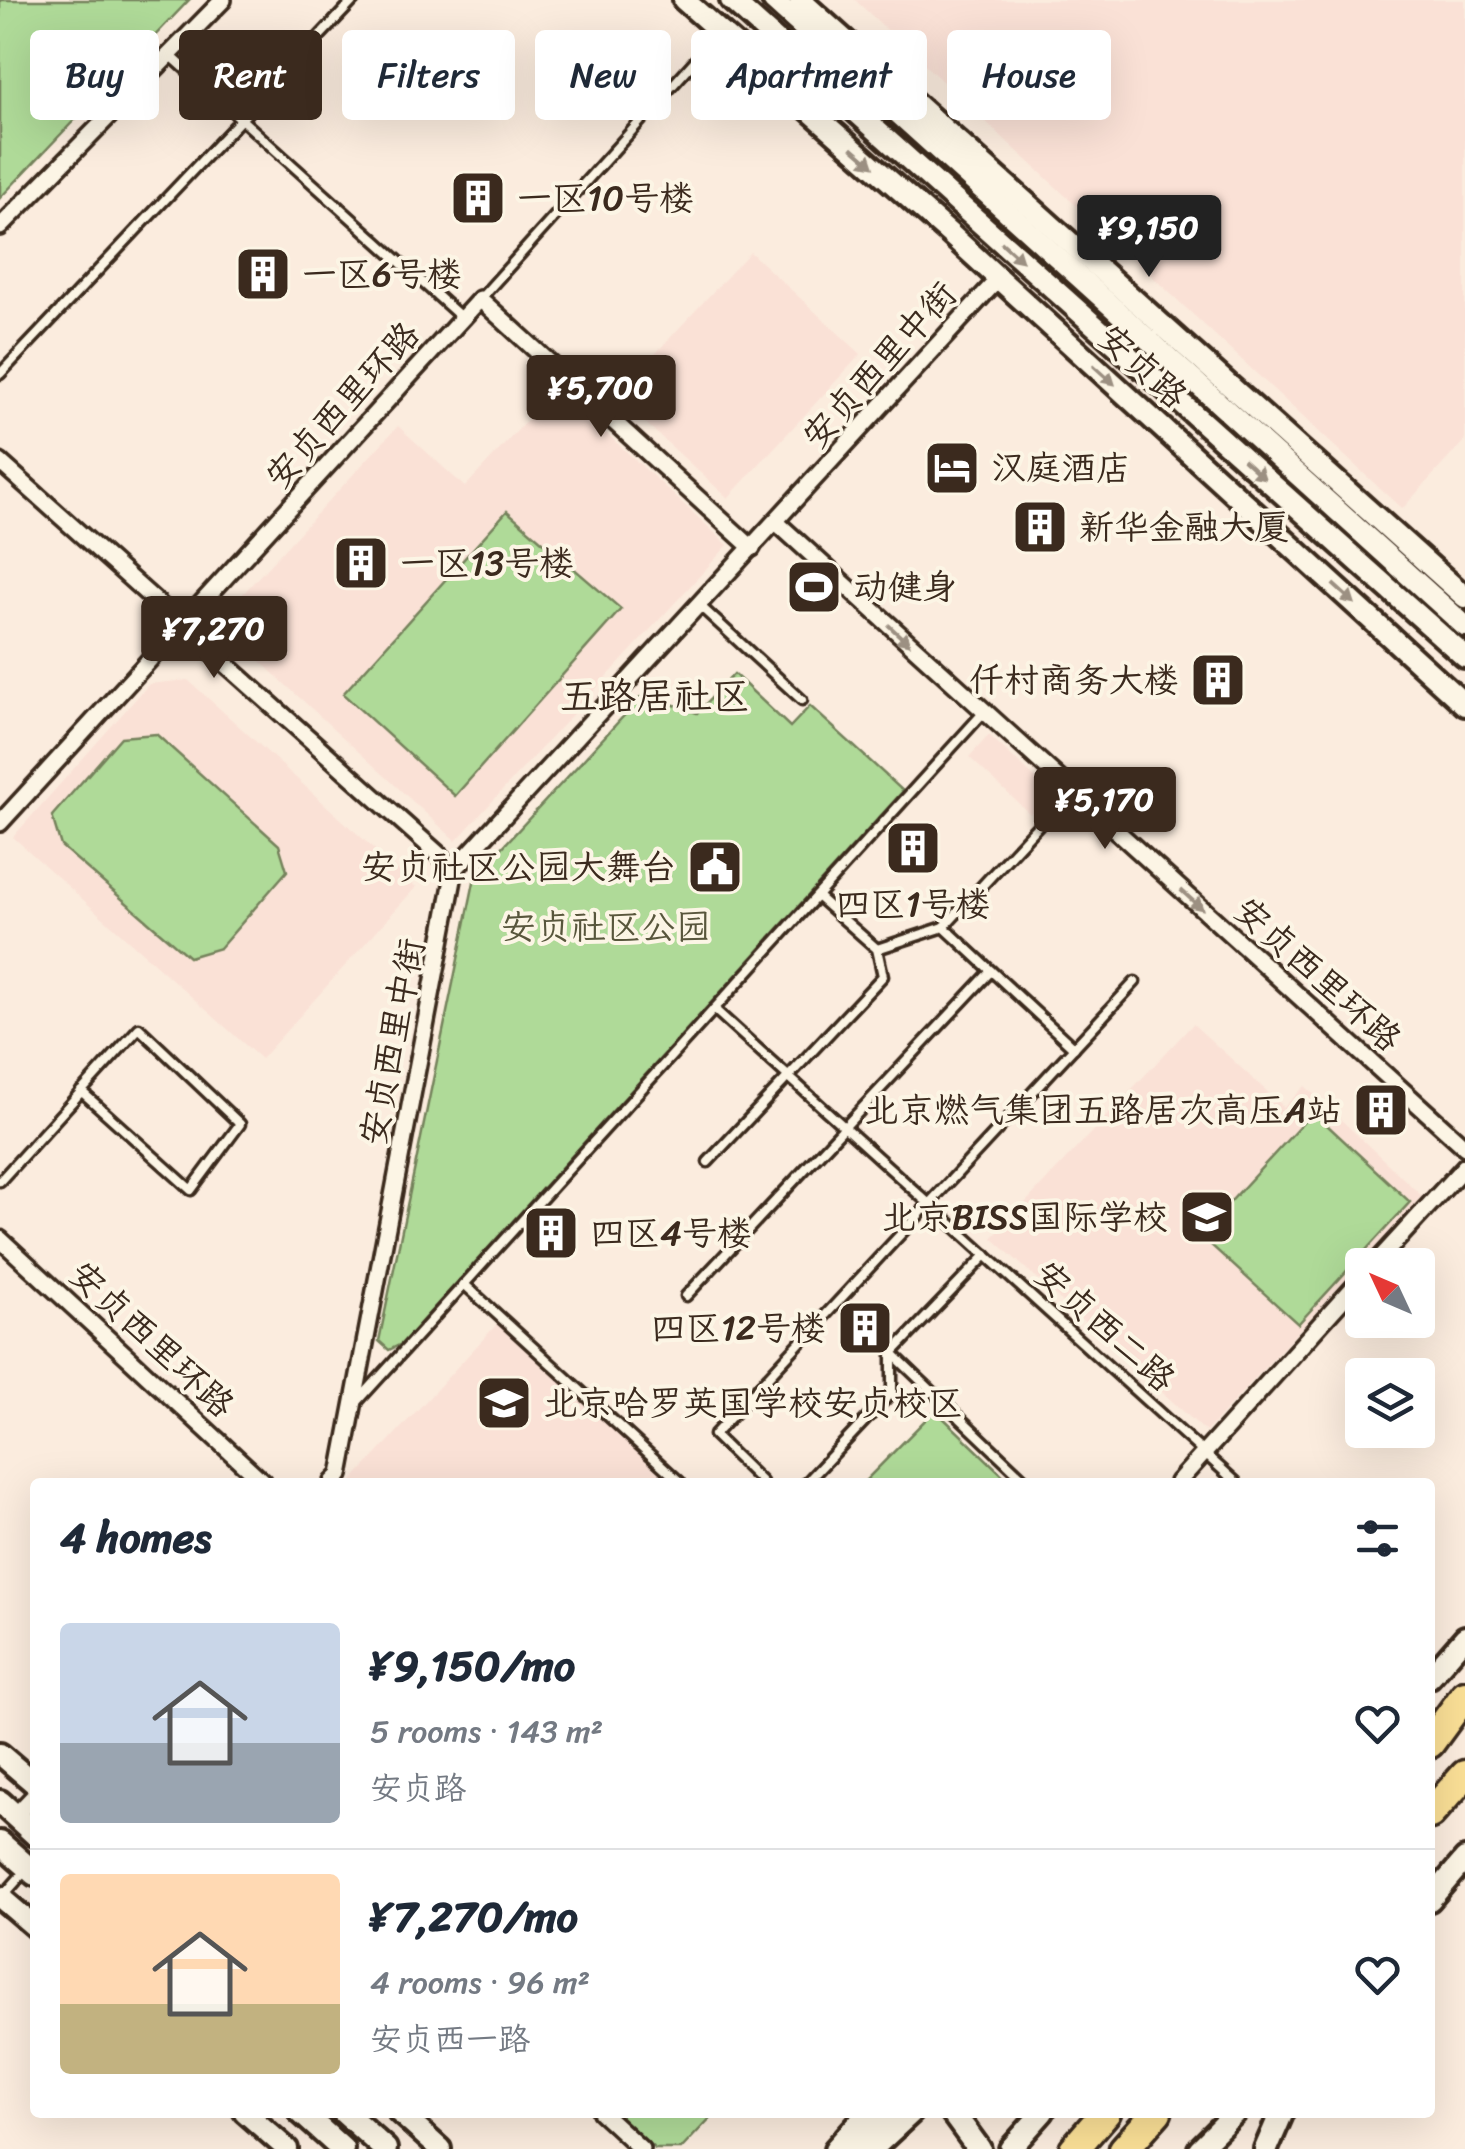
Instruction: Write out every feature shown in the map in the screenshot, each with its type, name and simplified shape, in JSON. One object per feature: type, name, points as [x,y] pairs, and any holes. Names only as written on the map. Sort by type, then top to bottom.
[{"type":"highway","points":[[1435,1709],[1465,1687]]},
{"type":"highway","points":[[1435,1736],[1465,1695]]},
{"type":"highway","points":[[1435,1808],[1465,1775]]},
{"type":"highway","points":[[1074,2149],[1101,2118]]},
{"type":"highway","points":[[1124,2149],[1152,2118]]},
{"type":"main road","points":[[8,1809],[30,1829]]},
{"type":"main road","points":[[2,1848],[30,1870]]},
{"type":"main road","points":[[308,2118],[342,2149]]},
{"type":"main road","points":[[351,2118],[385,2149]]},
{"type":"main road","points":[[850,2149],[878,2118]]},
{"type":"main road","points":[[871,2149],[905,2118]]},
{"type":"main road","points":[[956,2118],[979,2149]]},
{"type":"main road","points":[[1266,2149],[1279,2118]]},
{"type":"street","points":[[0,228],[223,0]]},
{"type":"street","name":"安贞路","points":[[684,0],[719,30]]},
{"type":"street","name":"安贞路","points":[[731,0],[1465,657]]},
{"type":"street","name":"安贞路","points":[[772,0],[1175,337],[1465,597]]},
{"type":"street","name":"安贞路","points":[[800,0],[1177,364],[1465,626]]},
{"type":"street","name":"安贞路","points":[[821,120],[1465,705]]},
{"type":"street","points":[[949,233],[993,185]]},
{"type":"street","name":"安贞西里中街","points":[[337,1478],[455,869],[999,278]]},
{"type":"street","points":[[480,298],[752,548]]},
{"type":"street","name":"安贞西里环路","points":[[0,824],[480,298]]},
{"type":"street","points":[[1175,337],[1177,364]]},
{"type":"street","points":[[1177,442],[1218,436]]},
{"type":"street","points":[[0,462],[455,869]]},
{"type":"street","name":"安贞西里环路","points":[[776,522],[1465,1147]]},
{"type":"street","points":[[1390,1248],[1465,1166]]},
{"type":"street","name":"安贞西里环路","points":[[0,1239],[259,1478]]},
{"type":"street","points":[[1181,1478],[1345,1297]]},
{"type":"street","points":[[1435,1669],[1465,1637]]},
{"type":"street","points":[[0,1754],[30,1780]]},
{"type":"street","points":[[1435,1894],[1465,1859]]},
{"type":"street","points":[[0,1898],[30,1924]]},
{"type":"street","points":[[252,2118],[287,2149]]},
{"type":"street","points":[[406,2118],[440,2149]]},
{"type":"street","points":[[607,2118],[641,2149]]},
{"type":"street","points":[[835,2149],[863,2118]]},
{"type":"street","points":[[1010,2149],[1038,2118]]},
{"type":"street","points":[[1199,2149],[1230,2118]]},
{"type":"lane","points":[[322,34],[354,0]]},
{"type":"lane","points":[[170,55],[179,63]]},
{"type":"lane","points":[[480,298],[691,65]]},
{"type":"lane","points":[[0,374],[241,120],[462,318]]},
{"type":"lane","points":[[699,605],[802,700]]},
{"type":"lane","points":[[352,1407],[984,712]]},
{"type":"lane","points":[[877,950],[944,927],[1070,790]]},
{"type":"lane","points":[[708,1162],[883,976],[877,950],[817,896]]},
{"type":"lane","points":[[944,927],[1074,1048]]},
{"type":"lane","points":[[686,1296],[991,970]]},
{"type":"lane","points":[[758,1478],[714,1435],[1135,982]]},
{"type":"lane","name":"安贞西二路","points":[[714,1009],[1232,1478]]},
{"type":"lane","points":[[0,1181],[81,1091],[139,1028],[240,1124],[191,1190],[81,1091]]},
{"type":"lane","points":[[811,1478],[892,1392],[892,1353],[986,1255]]},
{"type":"lane","points":[[464,1284],[676,1478]]},
{"type":"lane","points":[[892,1353],[1023,1478]]},
{"type":"lane","points":[[0,1898],[30,1872]]},
{"type":"shaded area","points":[[855,0],[1465,0],[1465,440],[1402,509],[984,120],[1111,120],[1111,30],[947,30],[947,86],[927,67],[927,30],[887,30]]},
{"type":"shaded area","points":[[750,252],[861,354],[728,498],[616,396]]},
{"type":"shaded area","points":[[557,388],[728,545],[456,841],[217,622],[398,426],[465,487]]},
{"type":"shaded area","points":[[188,680],[416,887],[261,1059],[13,837],[149,684]]},
{"type":"shaded area","points":[[989,735],[1050,792],[1030,814],[969,757]]},
{"type":"shaded area","name":"北京BISS国际学校","points":[[1193,1024],[1284,1107],[1305,1086],[1422,1196],[1374,1248],[1345,1248],[1345,1280],[1206,1432],[992,1238]]},
{"type":"shaded area","name":"北京哈罗英国学校安贞校区","points":[[497,1324],[666,1478],[355,1478]]},
{"type":"green space","points":[[0,0],[189,0],[159,31],[30,30],[30,120],[74,120],[0,198]]},
{"type":"green space","points":[[507,511],[621,609],[455,796],[343,694]]},
{"type":"green space","name":"安贞社区公园","points":[[734,674],[790,727],[810,706],[903,791],[401,1344],[389,1350],[379,1341],[475,877],[644,694],[697,713]]},
{"type":"green space","points":[[156,734],[279,845],[287,871],[220,948],[189,957],[61,846],[52,816],[121,737]]},
{"type":"green space","points":[[1313,1112],[1410,1202],[1368,1248],[1345,1248],[1345,1273],[1298,1324],[1200,1235]]},
{"type":"green space","points":[[935,1410],[1006,1478],[868,1478]]},
{"type":"green space","points":[[621,2118],[710,2118],[681,2149],[655,2149]]},
{"type":"place","name":"一区10号楼","points":[[478,198]]},
{"type":"place","name":"一区6号楼","points":[[263,274]]},
{"type":"place","name":"汉庭酒店","points":[[952,468]]},
{"type":"place","name":"新华金融大厦","points":[[1040,527]]},
{"type":"place","name":"一区13号楼","points":[[361,563]]},
{"type":"place","name":"动健身","points":[[814,587]]},
{"type":"place","name":"仟村商务大楼","points":[[1218,680]]},
{"type":"place","name":"四区1号楼","points":[[913,848]]},
{"type":"place","name":"安贞社区公园大舞台","points":[[715,867]]},
{"type":"place","name":"北京燃气集团五路居次高压A站","points":[[1381,1110]]},
{"type":"place","name":"北京BISS国际学校","points":[[1207,1217]]},
{"type":"place","name":"四区4号楼","points":[[551,1233]]},
{"type":"place","name":"四区12号楼","points":[[865,1328]]},
{"type":"place","name":"北京哈罗英国学校安贞校区","points":[[504,1403]]},
{"type":"district","name":"五路居社区","points":[[655,696]]}]
